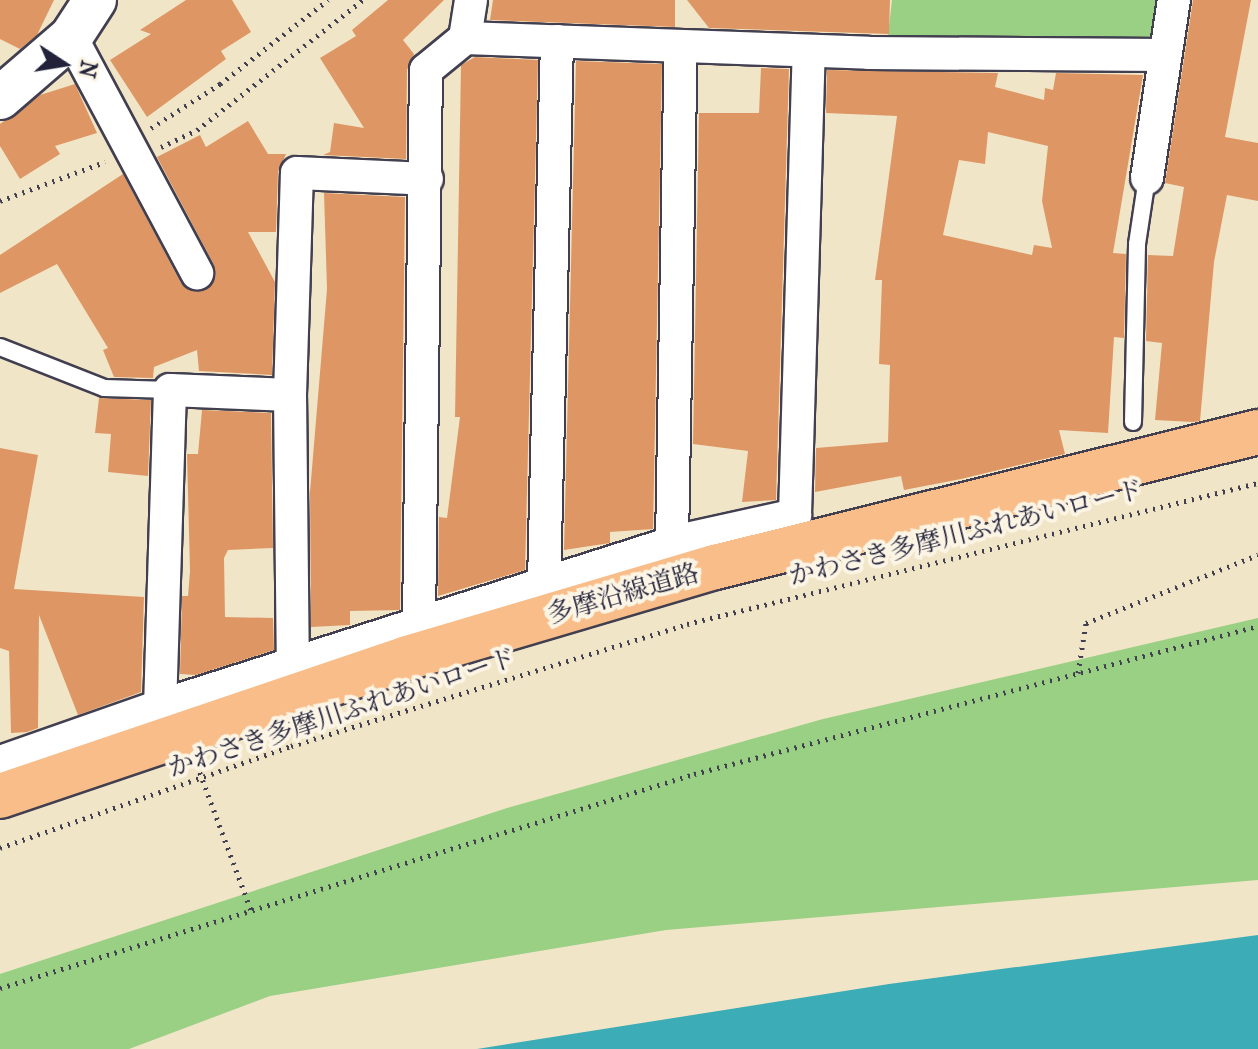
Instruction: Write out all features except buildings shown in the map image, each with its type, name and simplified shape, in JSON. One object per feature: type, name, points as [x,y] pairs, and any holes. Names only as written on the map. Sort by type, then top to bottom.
[{"type":"main road","name":"多摩沿線道路","points":[[0,796],[293,678],[715,567],[1258,432]]},
{"type":"street","points":[[0,98],[71,37],[95,0]]},
{"type":"street","points":[[465,38],[471,0]]},
{"type":"street","points":[[1147,178],[1174,0]]},
{"type":"street","points":[[71,37],[197,273]]},
{"type":"street","points":[[419,624],[426,70],[465,38],[809,51],[1164,55]]},
{"type":"street","points":[[544,584],[557,41]]},
{"type":"street","points":[[672,543],[681,46]]},
{"type":"street","points":[[0,762],[160,706],[293,678],[419,624],[672,543],[795,515],[809,51]]},
{"type":"street","points":[[293,678],[290,395],[297,173],[427,179]]},
{"type":"street","points":[[160,706],[170,390],[290,395]]},
{"type":"lane","points":[[1133,422],[1137,244],[1147,178]]},
{"type":"lane","points":[[0,347],[104,388],[170,390]]},
{"type":"path","points":[[132,150],[328,0]]},
{"type":"path","points":[[0,201],[132,150],[197,130],[363,0]]},
{"type":"path","name":"かわさき多摩川ふれあいロード","points":[[0,848],[291,746],[687,624],[1258,483]]},
{"type":"path","points":[[1078,673],[1086,623],[1258,555]]},
{"type":"path","points":[[0,988],[694,774],[1258,626]]},
{"type":"path","points":[[202,779],[251,910]]},
{"type":"green space","points":[[892,0],[1166,0],[1158,35],[1147,41],[888,36]]},
{"type":"green space","points":[[1258,618],[1258,880],[666,930],[270,996],[129,1049],[0,1049],[0,974],[507,808],[823,719]]},
{"type":"water","points":[[1258,935],[1258,1049],[477,1049],[889,984]]}]
